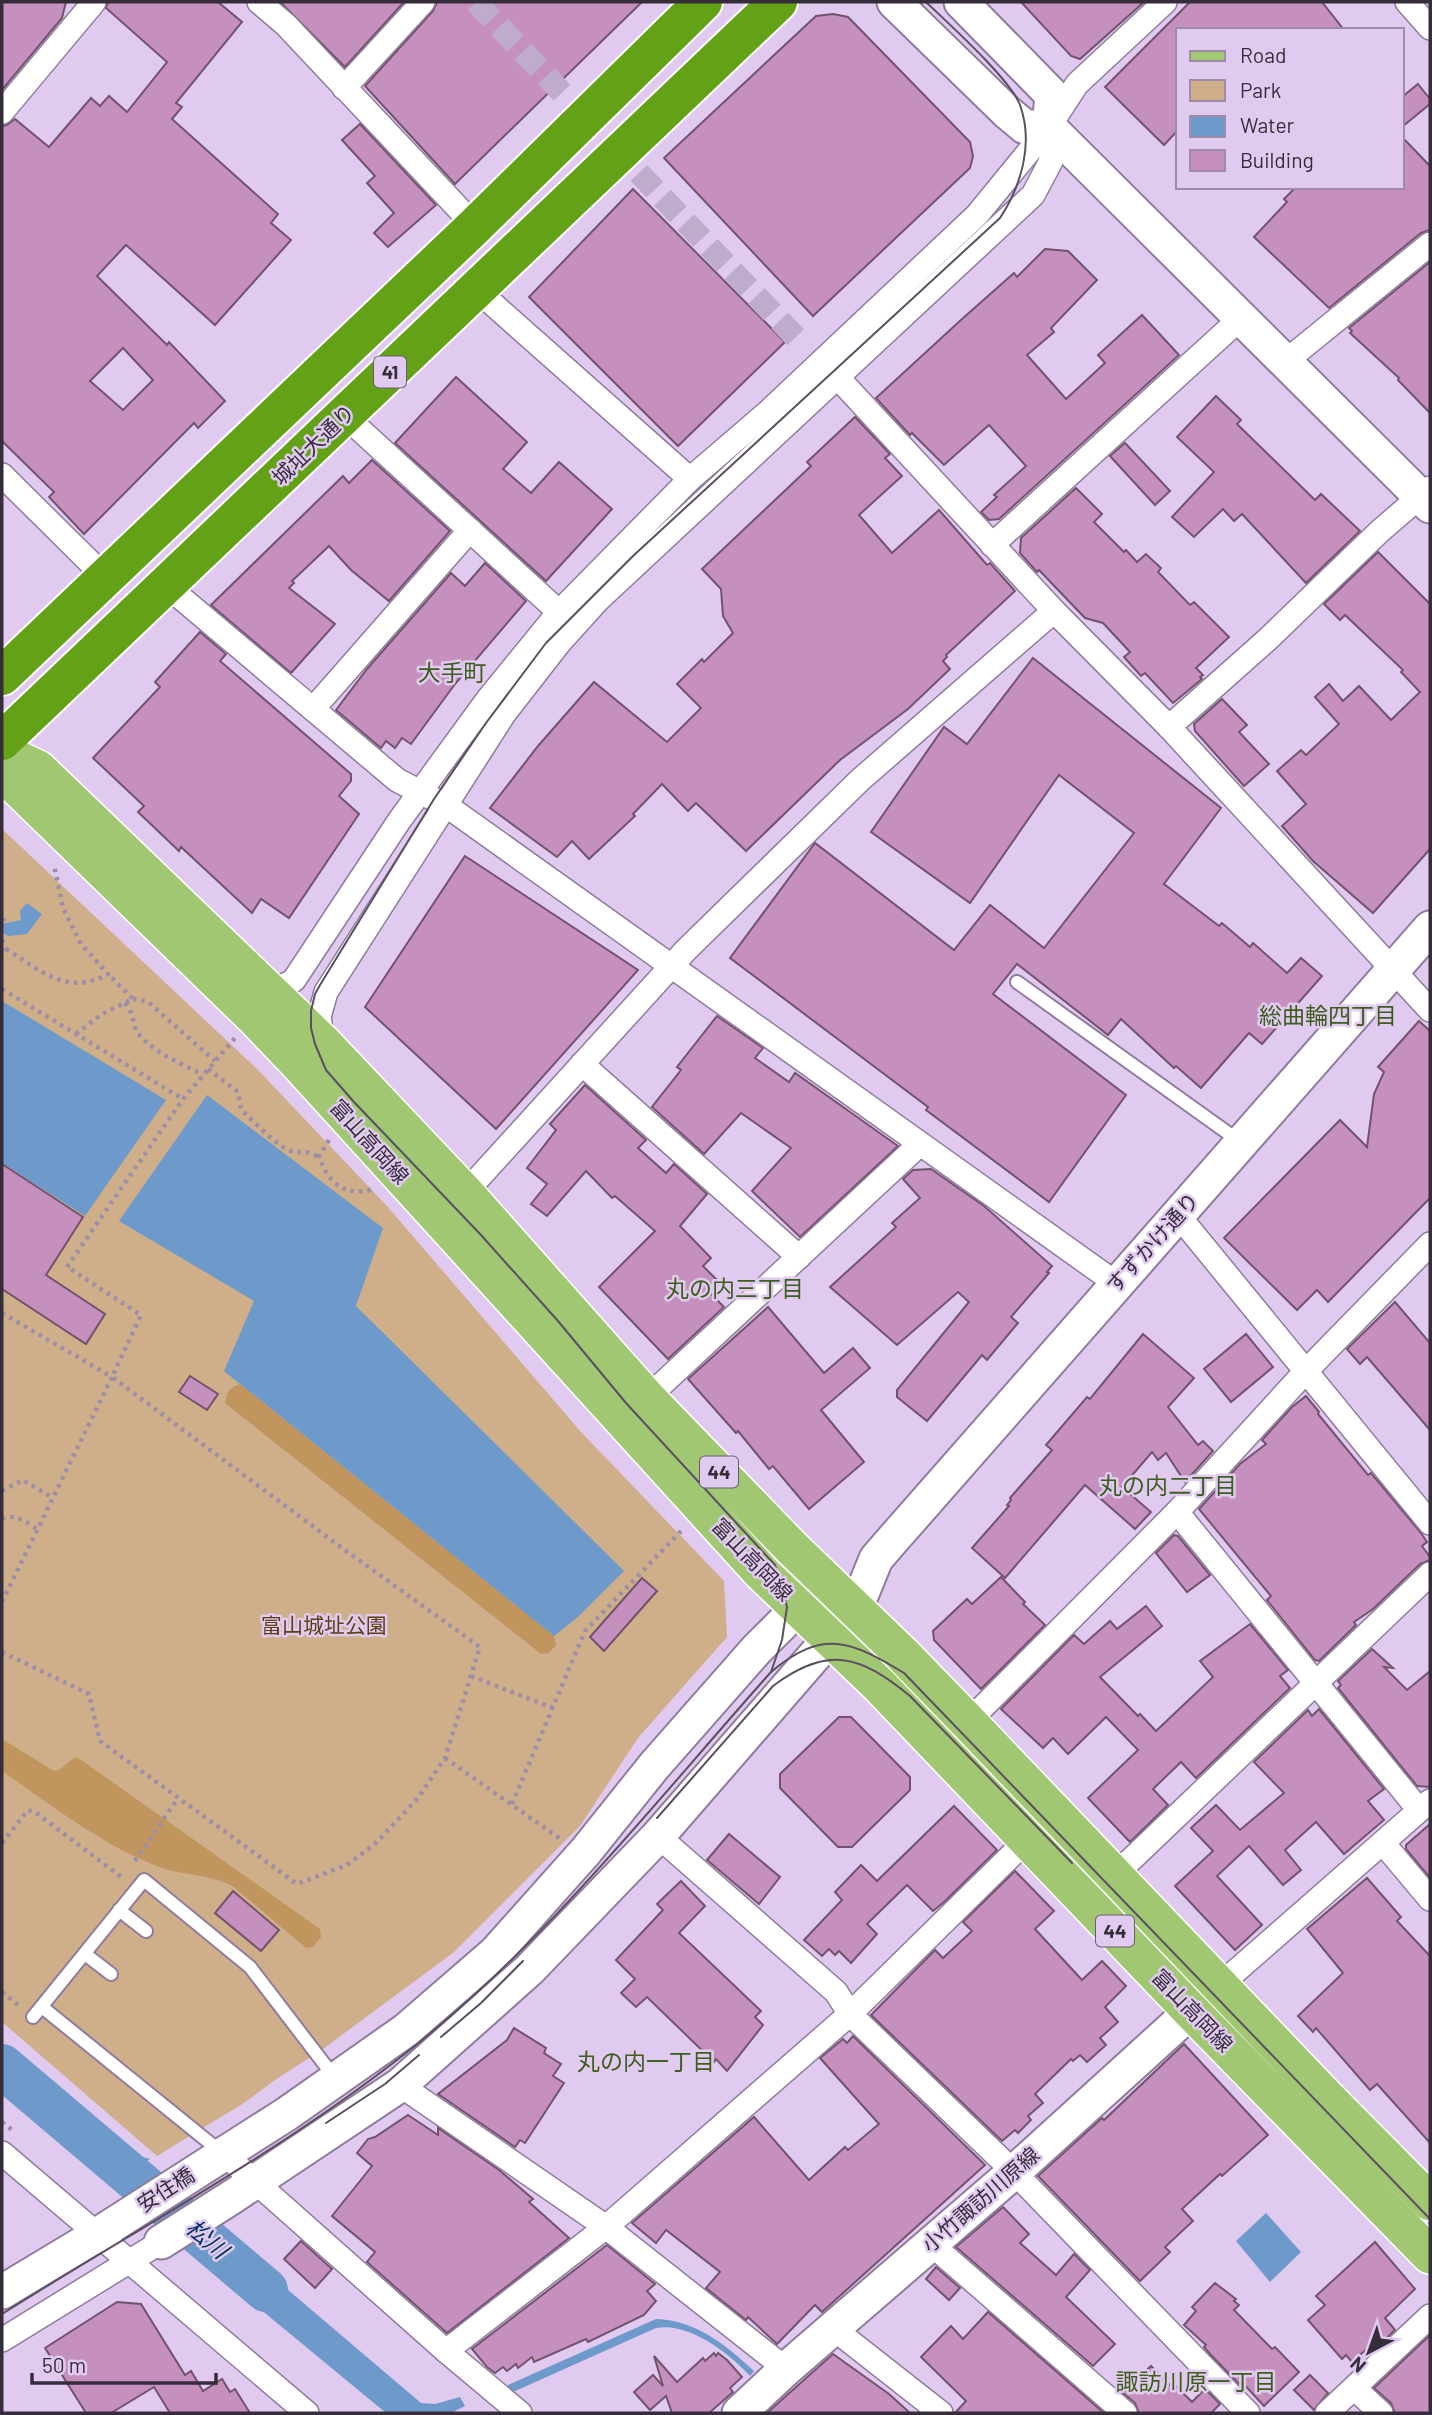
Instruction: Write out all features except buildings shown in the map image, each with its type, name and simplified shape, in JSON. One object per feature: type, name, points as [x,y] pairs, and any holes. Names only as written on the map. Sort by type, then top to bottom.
[{"type":"highway","name":"41","points":[[2,676],[475,226],[703,2]]},
{"type":"highway","name":"城址大通り","points":[[2,741],[778,2]]},
{"type":"main road","name":"富山高岡線","points":[[2,752],[38,769],[251,1012],[761,1572],[879,1685],[1191,2011],[1430,2255]]},
{"type":"main road","name":"富山高岡線","points":[[2,761],[18,788],[251,1012],[309,1010],[323,1043],[465,1193],[647,1398],[791,1547],[968,1722],[1430,2202]]},
{"type":"street","points":[[2,112],[94,2]]},
{"type":"street","points":[[259,2],[286,25],[475,226]]},
{"type":"street","points":[[344,88],[423,2]]},
{"type":"street","points":[[894,2],[1025,127],[1049,127],[1427,497],[1380,531],[1268,639],[1169,727]]},
{"type":"street","points":[[961,2],[1052,95],[1049,127]]},
{"type":"street","points":[[309,1010],[447,806],[504,714],[560,642],[830,369],[977,215],[1049,127],[1077,84],[1165,2]]},
{"type":"street","points":[[1407,2],[1430,29]]},
{"type":"street","points":[[1286,361],[1430,244]]},
{"type":"street","points":[[477,290],[690,479]]},
{"type":"street","points":[[992,545],[1242,317]]},
{"type":"street","points":[[251,1012],[272,988],[284,987],[294,980],[399,821],[488,699],[559,612],[690,479],[768,412],[830,369]]},
{"type":"street","points":[[830,369],[1054,611],[1169,727],[1430,1010]]},
{"type":"street","points":[[345,416],[559,612]]},
{"type":"street","points":[[2,475],[106,578]]},
{"type":"street","points":[[313,709],[470,530]]},
{"type":"street","points":[[167,586],[397,780],[447,806],[1117,1284]]},
{"type":"street","points":[[465,1193],[670,965],[860,779],[1054,611]]},
{"type":"street","name":"すずかけ通り","points":[[843,1596],[1430,928]]},
{"type":"street","points":[[582,1063],[799,1257]]},
{"type":"street","points":[[647,1398],[920,1144]]},
{"type":"street","points":[[1178,1215],[1430,1523]]},
{"type":"street","points":[[968,1722],[1177,1512],[1306,1371],[1428,1251]]},
{"type":"street","points":[[1177,1512],[1316,1683],[1425,1805],[1220,1985]]},
{"type":"street","points":[[1115,1875],[1430,1574]]},
{"type":"street","name":"安住橋","points":[[2,2292],[288,2113],[406,2030],[495,1953],[586,1851],[654,1766],[757,1649],[799,1608],[843,1596]]},
{"type":"street","name":"安住橋","points":[[161,2242],[400,2085],[530,1969],[658,1836],[792,1683],[829,1637],[843,1596]]},
{"type":"street","points":[[658,1836],[836,1992],[850,2014],[1014,2172],[1248,2413]]},
{"type":"street","points":[[446,2351],[606,2227],[850,2014],[1028,1839]]},
{"type":"street","points":[[1383,1843],[1430,1899]]},
{"type":"street","name":"小竹諏訪川原線","points":[[739,2413],[786,2369],[1014,2172],[1220,1985]]},
{"type":"street","points":[[400,2085],[606,2227],[786,2369]]},
{"type":"street","points":[[2,2153],[300,2412]]},
{"type":"street","points":[[214,2160],[243,2189],[520,2413]]},
{"type":"street","points":[[2,2340],[161,2242]]},
{"type":"street","points":[[931,2244],[1125,2413]]},
{"type":"street","points":[[1327,2413],[1430,2316]]},
{"type":"street","points":[[834,2329],[941,2413]]},
{"type":"street","points":[[1354,2388],[1381,2413]]},
{"type":"lane","points":[[1017,982],[1242,1144]]},
{"type":"lane","points":[[214,2160],[38,2012],[144,1880],[250,1967],[335,2078]]},
{"type":"lane","points":[[119,1910],[146,1931]]},
{"type":"lane","points":[[85,1954],[111,1974]]},
{"type":"path","points":[[52,856],[63,908],[81,944],[134,999]]},
{"type":"path","points":[[2,929],[4,918]]},
{"type":"path","points":[[2,940],[6,949],[56,980],[74,984],[94,982],[108,974]]},
{"type":"path","points":[[2,955],[6,949]]},
{"type":"path","points":[[2,989],[183,1099]]},
{"type":"path","points":[[76,1034],[102,1014],[125,1003],[134,999],[148,1001],[215,1061]]},
{"type":"path","points":[[125,1003],[134,1013],[134,1026],[138,1033],[154,1049],[203,1075]]},
{"type":"path","points":[[2,1602],[141,1315],[66,1267],[183,1099],[251,1012]]},
{"type":"path","points":[[208,1069],[238,1092],[241,1110],[278,1143],[292,1152],[307,1150],[319,1157],[325,1173],[344,1190],[365,1191],[379,1188]]},
{"type":"path","points":[[319,1157],[331,1136]]},
{"type":"path","points":[[2,1312],[112,1377],[480,1647],[445,1758],[418,1798],[376,1843],[347,1865],[297,1884],[100,1741],[89,1694],[2,1652]]},
{"type":"path","points":[[2,1491],[23,1480],[53,1498]]},
{"type":"path","points":[[2,1519],[6,1516],[14,1517],[37,1529]]},
{"type":"path","points":[[512,1804],[585,1631],[687,1525]]},
{"type":"path","points":[[471,1676],[553,1708]]},
{"type":"path","points":[[445,1758],[571,1846]]},
{"type":"path","points":[[135,1861],[178,1798]]},
{"type":"path","points":[[2,1843],[28,1811],[35,1812],[137,1889]]},
{"type":"green space","name":"富山城址公園","points":[[2,829],[258,1070],[387,1206],[581,1432],[724,1581],[727,1637],[638,1738],[580,1826],[454,1952],[323,2049],[244,2103],[157,2156],[2,2022]]},
{"type":"shaded area","points":[[240,1384],[554,1636],[556,1645],[549,1653],[541,1654],[225,1403],[229,1391]]},
{"type":"shaded area","points":[[2,1739],[54,1771],[77,1757],[320,1929],[321,1937],[313,1947],[306,1948],[234,1887],[217,1880],[162,1868],[99,1837],[2,1771]]},
{"type":"water","points":[[27,903],[42,914],[27,934],[8,936],[2,932],[2,924],[21,920],[20,911]]},
{"type":"water","points":[[2,1001],[166,1100],[85,1216],[2,1163]]},
{"type":"water","points":[[207,1095],[383,1228],[356,1306],[624,1571],[578,1617],[554,1636],[224,1371],[254,1301],[119,1221]]},
{"type":"water","points":[[2,2045],[121,2147],[134,2155],[150,2159],[111,2185],[79,2150],[2,2085]]},
{"type":"water","points":[[1266,2213],[1301,2252],[1270,2282],[1236,2241]]},
{"type":"water","name":"松川","points":[[234,2244],[421,2403],[435,2404],[460,2397],[465,2406],[451,2413],[386,2413],[202,2261]]},
{"type":"water","points":[[656,2319],[671,2320],[697,2329],[733,2352],[754,2371],[750,2376],[708,2341],[695,2334],[669,2327],[656,2328],[513,2392],[506,2386]]},
{"type":"waterway","name":"松川","points":[[2,2066],[266,2290]]},
{"type":"tunnel","points":[[476,2],[568,99]]},
{"type":"tunnel","points":[[639,173],[803,345]]},
{"type":"tram line","points":[[771,1672],[782,1640],[787,1607],[775,1565],[626,1403],[481,1235],[326,1070],[315,1044],[311,1011],[320,985],[434,799],[546,643],[633,556],[1000,218],[1014,192],[1023,164],[1026,135],[1020,105],[992,67],[926,2]]},
{"type":"tram line","points":[[2,2314],[258,2157],[309,2124],[406,2053],[457,2011],[552,1919],[771,1672],[806,1649],[837,1644],[868,1653],[904,1673],[1430,2219]]},
{"type":"tram line","points":[[657,1818],[773,1686],[811,1664],[843,1660],[875,1671],[910,1696],[1072,1863]]},
{"type":"tram line","points":[[441,2037],[481,2003],[523,1961]]},
{"type":"tram line","points":[[326,2123],[385,2084],[419,2055]]},
{"type":"district","name":"大手町","points":[[452,673]]},
{"type":"district","name":"総曲輪四丁目","points":[[1328,1016]]},
{"type":"district","name":"丸の内三丁目","points":[[735,1289]]},
{"type":"district","name":"丸の内二丁目","points":[[1168,1486]]},
{"type":"district","name":"丸の内一丁目","points":[[646,2062]]},
{"type":"district","name":"諏訪川原一丁目","points":[[1196,2382]]}]
